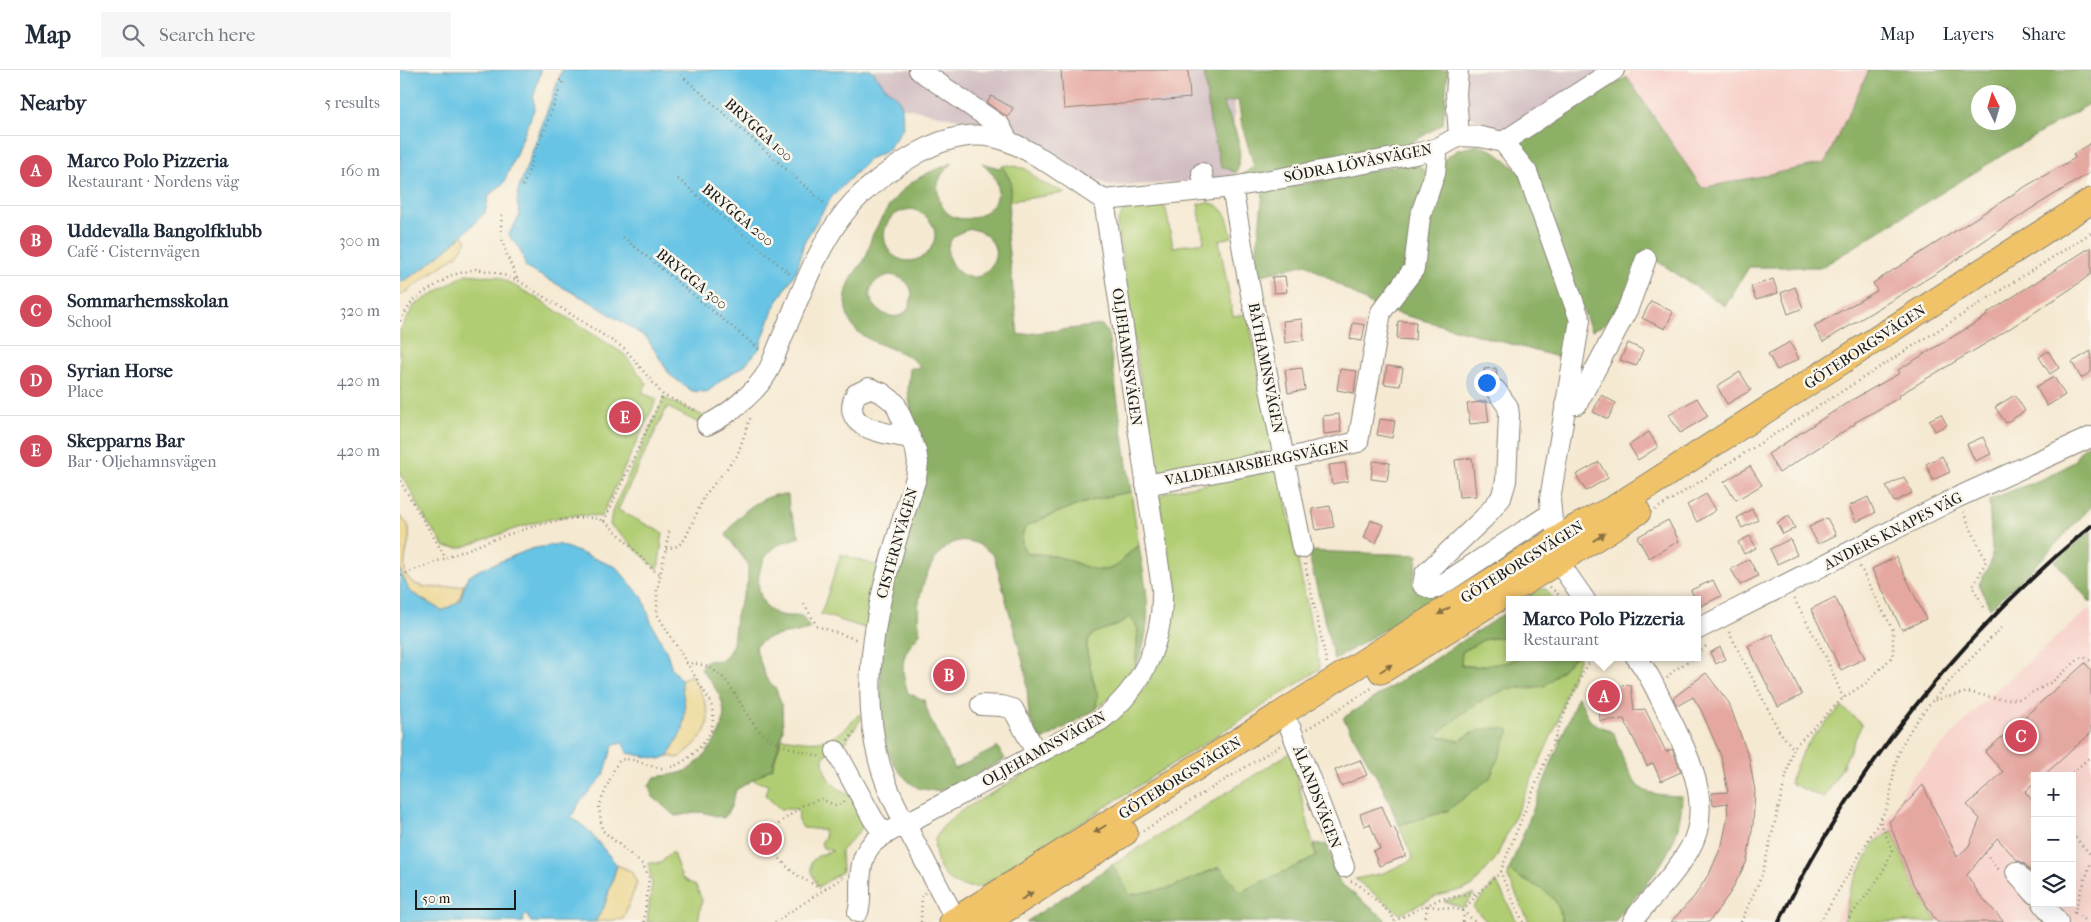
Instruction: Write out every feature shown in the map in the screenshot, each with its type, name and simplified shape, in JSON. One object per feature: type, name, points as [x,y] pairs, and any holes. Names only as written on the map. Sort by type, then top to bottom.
[{"type":"main road","name":"GÖTEBORGSVÄGEN","points":[[986,922],[1292,732],[1559,550],[1614,508],[2091,201]]},
{"type":"main road","name":"GÖTEBORGSVÄGEN","points":[[955,921],[1559,550],[2091,219]]},
{"type":"street","points":[[919,70],[1000,126],[1008,141]]},
{"type":"street","points":[[1458,70],[1456,94],[1459,136],[1481,136],[1503,142],[1527,172],[1580,320],[1550,500],[1550,514],[1559,550],[1583,596]]},
{"type":"street","points":[[1503,142],[1614,70]]},
{"type":"street","points":[[712,423],[748,394],[766,374],[806,280],[840,218],[863,194],[901,163],[949,139],[977,135],[1008,141],[1104,200]]},
{"type":"street","name":"SÖDRA LÖVÅSVÄGEN","points":[[1104,200],[1204,182],[1232,187],[1438,148],[1459,136]]},
{"type":"street","name":"VALDEMARSBERGSVÄGEN","points":[[1146,485],[1284,459],[1352,445],[1358,442],[1381,312],[1414,269],[1420,217],[1435,174],[1438,148]]},
{"type":"street","name":"BÅTHAMNSVÄGEN","points":[[1232,187],[1247,274],[1302,548]]},
{"type":"street","name":"OLJEHAMNSVÄGEN","points":[[863,864],[868,845],[884,834],[1100,720],[1114,709],[1134,686],[1155,649],[1162,601],[1104,200]]},
{"type":"street","points":[[1565,405],[1577,404],[1628,308],[1646,259]]},
{"type":"street","points":[[1496,390],[1508,407],[1509,415],[1504,492],[1494,508],[1426,574],[1422,579],[1423,584],[1432,589],[1440,586],[1550,514]]},
{"type":"street","name":"CISTERNVÄGEN","points":[[905,824],[883,775],[874,740],[871,692],[874,645],[887,569],[916,478],[918,463],[910,438]]},
{"type":"street","name":"ANDERS KNAPES VÄG","points":[[1701,627],[1956,498],[2091,438]]},
{"type":"street","points":[[1633,922],[1668,880],[1690,849],[1699,825],[1700,812],[1696,782],[1687,753],[1641,661]]},
{"type":"street","points":[[981,706],[1006,706],[1016,712],[1037,754]]},
{"type":"street","name":"ÅLANDSVÄGEN","points":[[1292,732],[1344,867]]},
{"type":"street","points":[[836,751],[873,819],[884,834]]},
{"type":"street","points":[[905,824],[955,921]]},
{"type":"street","points":[[858,912],[861,902],[863,864]]},
{"type":"street","points":[[2016,872],[2031,889]]},
{"type":"street","points":[[2049,907],[2066,918]]},
{"type":"path","name":"BRYGGA 100","points":[[681,75],[826,205]]},
{"type":"path","points":[[523,186],[525,175],[563,81],[560,80]]},
{"type":"path","name":"BRYGGA 200","points":[[678,178],[790,274]]},
{"type":"path","points":[[502,215],[500,228],[503,245],[519,281]]},
{"type":"path","points":[[1654,511],[2091,233]]},
{"type":"path","name":"BRYGGA 300","points":[[623,237],[759,349]]},
{"type":"path","points":[[400,321],[414,299],[457,273],[484,270],[519,281],[625,349],[663,396],[712,423]]},
{"type":"path","points":[[604,521],[663,396]]},
{"type":"path","points":[[666,549],[678,546],[685,540],[705,495],[737,456],[753,411]]},
{"type":"path","points":[[400,481],[446,558]]},
{"type":"path","points":[[1962,509],[1986,561],[1973,587],[1985,609]]},
{"type":"path","points":[[401,575],[554,521],[587,517],[604,521],[655,572],[662,575]]},
{"type":"path","points":[[644,922],[649,877],[643,865],[602,830],[598,806],[614,767],[620,760],[630,758],[647,766],[665,769],[680,764],[691,758],[712,730],[714,713],[710,701],[657,614],[656,601],[670,528]]},
{"type":"path","points":[[1302,548],[1329,669]]},
{"type":"path","points":[[1741,922],[1762,875],[1793,748],[1843,698],[1882,670],[1893,656],[1895,641],[1893,630],[1858,564]]},
{"type":"path","points":[[1794,598],[1826,657],[1843,698]]},
{"type":"path","points":[[804,604],[817,626],[874,645]]},
{"type":"path","points":[[1820,922],[1888,808],[1899,752],[1912,730],[1934,700],[2002,627]]},
{"type":"path","points":[[1729,632],[1779,730],[1793,748]]},
{"type":"path","points":[[1934,700],[1968,692],[1976,692],[2000,699],[2020,698],[2052,682],[2080,658],[2084,657],[2091,661]]},
{"type":"path","points":[[1463,922],[1464,912],[1478,893],[1501,872],[1522,814],[1571,697],[1590,661]]},
{"type":"path","points":[[1668,677],[1689,661]]},
{"type":"path","points":[[686,663],[698,663],[710,668],[733,688],[758,729],[766,737],[825,758],[836,751]]},
{"type":"path","points":[[1136,835],[1292,732]]},
{"type":"path","points":[[2073,772],[2091,756]]},
{"type":"path","points":[[826,889],[802,880],[791,872],[762,837],[803,805],[821,799],[837,806],[859,792]]},
{"type":"path","points":[[1846,922],[1872,890],[1888,862],[1892,850],[1880,821]]},
{"type":"path","points":[[2076,838],[2091,855]]},
{"type":"path","points":[[1985,852],[2002,873],[2016,872]]},
{"type":"path","points":[[2066,918],[2091,862]]},
{"type":"path","points":[[776,922],[863,864]]},
{"type":"path","points":[[1344,867],[1345,875],[1388,911],[1394,922],[1440,899],[1478,893]]},
{"type":"path","points":[[1501,872],[1523,922]]},
{"type":"path","points":[[1426,906],[1464,912],[1475,922]]},
{"type":"path","points":[[1425,922],[1426,906]]},
{"type":"shaded area","points":[[872,70],[1235,70],[1233,180],[1110,186],[1083,173],[1042,148],[1022,133],[902,107],[897,97],[885,87]]},
{"type":"shaded area","points":[[1465,70],[1608,70],[1500,136],[1469,116]]},
{"type":"shaded area","points":[[1632,70],[1869,70],[1826,163],[1702,188],[1627,77]]},
{"type":"shaded area","points":[[2091,607],[2091,922],[1834,922],[1874,843],[1912,777],[1988,697]]},
{"type":"green space","points":[[1204,70],[1448,70],[1443,124],[1406,146],[1234,182],[1254,166],[1242,125],[1238,100],[1223,103],[1235,129],[1239,146],[1239,164],[1236,173],[1221,166],[1210,122]]},
{"type":"green space","points":[[1869,70],[2091,70],[2091,103],[1996,159],[1822,267],[1749,267],[1725,306],[1645,253],[1631,287],[1619,309],[1602,326],[1591,330],[1517,147],[1524,136],[1627,77],[1702,188],[1825,163]]},
{"type":"green space","points":[[1479,145],[1494,151],[1520,172],[1575,320],[1569,360],[1389,311],[1426,217],[1443,160],[1457,150]]},
{"type":"green space","points":[[1416,162],[1429,176],[1411,265],[1378,309],[1306,264],[1254,277],[1263,192]]},
{"type":"green space","points":[[953,163],[941,176],[938,184],[938,193],[944,209],[955,217],[968,218],[982,214],[992,205],[998,193],[995,178],[982,163],[999,168],[1002,166],[1011,181],[1007,236],[1018,335],[1102,325],[1108,334],[1131,492],[1077,505],[1026,526],[1022,537],[1023,547],[1027,554],[1054,556],[1097,570],[1103,570],[1115,567],[1131,551],[1139,546],[1148,608],[1145,637],[1135,669],[1138,629],[1130,616],[1120,624],[1094,633],[1086,647],[1098,695],[1095,710],[1041,741],[1029,717],[1026,673],[994,556],[979,545],[966,541],[954,542],[944,549],[935,559],[928,572],[919,602],[920,634],[913,641],[905,655],[903,668],[908,693],[924,700],[930,719],[955,769],[998,747],[1005,759],[952,788],[935,791],[918,788],[909,782],[896,768],[887,749],[881,718],[880,658],[888,601],[926,462],[911,412],[908,391],[910,368],[919,368],[919,365],[903,354],[875,342],[858,332],[852,325],[846,311],[846,297],[852,277],[865,259],[873,234],[888,207],[913,181]],"holes":[[[912,209],[928,218],[934,228],[934,240],[931,249],[923,257],[915,260],[903,260],[894,256],[888,248],[885,239],[885,229],[890,220],[898,213]],[[972,229],[989,238],[995,248],[994,260],[991,266],[981,275],[970,277],[960,273],[952,265],[948,254],[949,244],[957,235]],[[889,275],[903,279],[909,286],[912,295],[905,312],[897,316],[887,315],[878,309],[872,301],[870,291],[875,282]]]},
{"type":"green space","points":[[1009,165],[1026,169],[1042,183],[1066,193],[1009,201],[1009,191],[1002,166]]},
{"type":"green space","points":[[1208,202],[1223,211],[1229,225],[1232,237],[1219,240],[1233,316],[1247,314],[1275,444],[1266,456],[1159,473],[1153,464],[1117,225],[1120,217],[1128,208],[1140,205],[1162,204],[1166,209],[1173,247],[1204,242],[1198,204]]},
{"type":"green space","points":[[466,274],[499,277],[533,296],[624,354],[647,384],[643,390],[644,394],[657,399],[601,517],[585,515],[549,519],[460,548],[445,547],[426,520],[405,480],[400,476],[400,330],[415,305]]},
{"type":"green space","points":[[664,398],[708,418],[699,423],[667,407],[618,510],[663,533],[658,570],[610,525],[612,512]]},
{"type":"green space","points":[[2091,443],[2091,507],[2034,567],[1990,608],[1979,584],[1991,562],[1989,500],[2062,469],[2073,461],[2082,449]]},
{"type":"green space","points":[[1274,471],[1281,478],[1320,669],[981,887],[964,886],[951,881],[941,871],[935,848],[937,835],[946,824],[961,811],[1103,728],[1144,689],[1153,674],[1168,637],[1171,617],[1171,596],[1159,497],[1169,491]]},
{"type":"green space","points":[[1131,492],[1139,546],[1131,551],[1115,567],[1097,570],[1054,556],[1027,554],[1025,551],[1022,540],[1026,526],[1077,505]]},
{"type":"green space","points":[[775,495],[788,495],[789,509],[800,537],[778,545],[766,556],[759,573],[758,583],[760,592],[768,608],[781,615],[802,616],[810,629],[766,639],[755,647],[766,678],[776,689],[782,706],[783,730],[772,768],[736,790],[731,807],[724,818],[702,812],[675,816],[652,796],[649,786],[655,777],[681,772],[696,764],[715,741],[722,724],[724,715],[722,701],[714,686],[701,669],[706,661],[721,660],[728,654],[733,644],[736,615],[748,581],[748,564],[726,535],[735,521],[746,510],[759,501]]},
{"type":"green space","points":[[1541,529],[1539,536],[1334,660],[1308,551],[1418,555],[1413,582],[1417,592]]},
{"type":"green space","points":[[2091,531],[2091,603],[2055,561]]},
{"type":"green space","points":[[841,554],[893,571],[883,634],[821,614]]},
{"type":"green space","points":[[1539,589],[1546,589],[1551,596],[1529,596]]},
{"type":"green space","points":[[1506,613],[1506,636],[1483,640],[1462,652],[1461,665],[1474,667],[1512,661],[1571,661],[1545,686],[1513,688],[1489,697],[1461,715],[1436,736],[1459,741],[1471,734],[1490,728],[1510,730],[1490,778],[1447,811],[1399,825],[1384,790],[1343,718]]},
{"type":"green space","points":[[1130,616],[1138,629],[1135,669],[1117,692],[1095,710],[1097,701],[1096,691],[1088,660],[1088,642],[1095,633],[1118,625]]},
{"type":"green space","points":[[1506,636],[1506,661],[1510,661],[1492,665],[1461,665],[1462,652],[1483,640]]},
{"type":"green space","points":[[1571,661],[1578,661],[1558,721],[1496,858],[1472,887],[1437,896],[1400,914],[1355,879],[1384,873],[1413,859],[1399,825],[1447,811],[1472,732],[1459,741],[1435,736],[1461,715],[1491,695],[1511,688],[1534,688],[1547,682]]},
{"type":"green space","points":[[1578,696],[1590,721],[1614,733],[1628,770],[1639,787],[1654,794],[1682,796],[1678,825],[1669,850],[1655,872],[1615,922],[1562,922],[1555,901],[1549,895],[1509,870]]},
{"type":"green space","points":[[1842,707],[1862,724],[1842,768],[1824,798],[1790,783],[1799,759],[1810,741]]},
{"type":"green space","points":[[859,714],[862,718],[844,744],[833,746],[823,758],[826,773],[833,784],[858,800],[863,827],[841,851],[842,872],[818,887],[811,871],[811,862],[818,856],[833,851],[823,848],[821,843],[825,837],[824,830],[803,828],[798,820],[799,813],[796,809],[780,809],[765,795],[768,785],[752,780],[772,768],[782,738],[806,741],[825,740],[841,732]]},
{"type":"green space","points":[[1291,752],[1316,857],[1240,892],[1219,867],[1170,888],[1130,895],[1112,865]]},
{"type":"green space","points":[[1892,830],[1913,884],[1937,922],[1844,922],[1850,889],[1874,843]]},
{"type":"green space","points":[[1314,843],[1327,845],[1340,883],[1384,918],[1386,922],[1026,922],[1112,865],[1130,895],[1170,888],[1220,867],[1240,892],[1316,857]]},
{"type":"green space","points":[[670,853],[673,853],[682,878],[696,886],[702,900],[698,922],[647,922],[652,884],[648,863],[661,863]]},
{"type":"green space","points":[[1509,870],[1549,895],[1555,901],[1562,922],[1529,922],[1508,877]]},
{"type":"green space","points":[[1496,881],[1517,922],[1487,922],[1473,907]]},
{"type":"green space","points":[[1474,894],[1463,908],[1444,901]]},
{"type":"sand","points":[[463,235],[467,241],[456,256],[400,296],[400,283],[424,268]]},
{"type":"sand","points":[[400,516],[409,529],[405,571],[409,579],[425,587],[435,588],[464,585],[459,599],[453,606],[442,611],[409,591],[403,581],[400,569]]},
{"type":"sand","points":[[691,675],[704,700],[708,721],[700,739],[691,748],[678,758],[668,756],[683,729],[681,680]]},
{"type":"sand","points":[[617,865],[631,871],[637,883],[623,919],[595,922],[604,907]]},
{"type":"water","points":[[400,70],[541,70],[533,99],[535,107],[504,183],[489,195],[485,213],[463,235],[424,268],[400,283]]},
{"type":"water","points":[[562,70],[872,70],[885,87],[897,97],[902,107],[903,127],[887,151],[869,159],[831,198],[804,242],[797,270],[774,307],[759,349],[743,367],[728,375],[707,392],[692,391],[670,375],[647,338],[589,301],[526,268],[519,248],[511,239],[509,234],[520,215],[517,203],[518,191]]},
{"type":"water","points":[[558,544],[616,567],[643,598],[651,622],[667,653],[672,669],[681,680],[685,708],[683,729],[668,756],[660,759],[627,753],[623,743],[613,745],[604,775],[580,802],[571,817],[587,829],[617,865],[604,907],[595,922],[531,922],[527,915],[523,918],[524,922],[400,922],[400,569],[409,591],[442,611],[460,601],[467,578],[479,570],[531,549]]},
{"type":"building","points":[[1061,70],[1188,70],[1190,98],[1064,109]]},
{"type":"building","points":[[991,96],[1013,108],[1008,117],[987,103]]},
{"type":"building","points":[[2091,143],[2091,172],[2029,210],[1940,271],[1823,342],[1814,326],[1877,291],[1873,283],[2028,185],[2075,158],[2073,154]]},
{"type":"building","points":[[2091,247],[2091,274],[2072,288],[1995,338],[1899,395],[1900,397],[1854,423],[1779,473],[1768,454],[1850,401],[1900,373],[1898,370],[1987,316],[1986,314]]},
{"type":"building","points":[[1285,276],[1287,292],[1274,293],[1272,277]]},
{"type":"building","points":[[1773,279],[1778,293],[1756,300],[1751,287]]},
{"type":"building","points":[[1795,287],[1803,308],[1788,314],[1781,293]]},
{"type":"building","points":[[1651,301],[1673,312],[1665,329],[1642,318]]},
{"type":"building","points":[[1302,319],[1304,340],[1285,343],[1283,321]]},
{"type":"building","points":[[1398,321],[1416,322],[1415,340],[1397,339]]},
{"type":"building","points":[[1353,323],[1365,325],[1362,341],[1350,339]]},
{"type":"building","points":[[1790,342],[1799,359],[1777,370],[1768,354]]},
{"type":"building","points":[[1628,343],[1643,350],[1636,366],[1620,360]]},
{"type":"building","points":[[2048,351],[2059,368],[2050,374],[2039,357]]},
{"type":"building","points":[[2091,351],[2091,372],[2081,378],[2072,362]]},
{"type":"building","points":[[1387,366],[1403,368],[1400,386],[1384,384]]},
{"type":"building","points":[[1302,368],[1305,390],[1288,393],[1285,370]]},
{"type":"building","points":[[1496,368],[1497,378],[1490,380],[1485,385],[1484,369]]},
{"type":"building","points":[[1340,369],[1357,371],[1354,393],[1337,390]]},
{"type":"building","points":[[1740,372],[1751,390],[1727,404],[1717,386]]},
{"type":"building","points":[[2054,377],[2065,395],[2047,406],[2036,387]]},
{"type":"building","points":[[1601,395],[1616,403],[1608,419],[1593,412]]},
{"type":"building","points":[[2015,395],[2025,411],[2006,423],[1995,407]]},
{"type":"building","points":[[1697,398],[1708,416],[1680,433],[1669,415]]},
{"type":"building","points":[[1486,401],[1489,422],[1470,424],[1467,404]]},
{"type":"building","points":[[620,405],[640,414],[633,428],[614,419]]},
{"type":"building","points":[[1339,414],[1341,432],[1324,434],[1323,416]]},
{"type":"building","points":[[1941,414],[1947,425],[1935,431],[1929,420]]},
{"type":"building","points":[[1380,419],[1395,421],[1392,438],[1377,435]]},
{"type":"building","points":[[1649,432],[1658,447],[1638,460],[1629,445]]},
{"type":"building","points":[[1983,437],[1991,454],[1975,461],[1967,444]]},
{"type":"building","points":[[1942,456],[1950,472],[1933,480],[1926,464]]},
{"type":"building","points":[[1472,458],[1476,496],[1459,497],[1455,460]]},
{"type":"building","points":[[1373,461],[1390,463],[1387,481],[1371,479]]},
{"type":"building","points":[[1599,462],[1608,478],[1586,491],[1576,475]]},
{"type":"building","points":[[1345,463],[1348,481],[1332,484],[1329,465]]},
{"type":"building","points":[[1750,466],[1762,485],[1736,500],[1724,482]]},
{"type":"building","points":[[1904,477],[1912,493],[1894,502],[1886,486]]},
{"type":"building","points":[[1706,494],[1716,510],[1697,522],[1687,505]]},
{"type":"building","points":[[1868,497],[1875,513],[1856,522],[1849,506]]},
{"type":"building","points":[[1330,506],[1334,527],[1316,530],[1312,509]]},
{"type":"building","points":[[1752,509],[1758,520],[1742,528],[1737,518]]},
{"type":"building","points":[[1789,516],[1795,528],[1783,534],[1777,523]]},
{"type":"building","points":[[1827,518],[1836,535],[1818,544],[1809,527]]},
{"type":"building","points":[[1371,520],[1384,525],[1376,543],[1364,538]]},
{"type":"building","points":[[1668,520],[1679,541],[1649,558],[1637,537]]},
{"type":"building","points":[[1750,536],[1756,548],[1744,554],[1738,542]]},
{"type":"building","points":[[1790,539],[1797,555],[1777,564],[1770,549]]},
{"type":"building","points":[[1896,557],[1926,619],[1902,630],[1872,569]]},
{"type":"building","points":[[1749,559],[1758,576],[1740,585],[1731,569]]},
{"type":"building","points":[[1713,580],[1721,596],[1701,606],[1701,596],[1693,596],[1691,590]]},
{"type":"building","points":[[1835,597],[1865,658],[1841,670],[1811,609]]},
{"type":"building","points":[[1772,634],[1802,695],[1778,707],[1748,646]]},
{"type":"building","points":[[1720,647],[1726,659],[1716,664],[1710,653]]},
{"type":"building","points":[[943,662],[960,666],[955,689],[937,685]]},
{"type":"building","points":[[2085,663],[2091,670],[2091,733],[2047,772],[2031,772],[2031,787],[2025,792],[2031,799],[2031,871],[2025,864],[2017,860],[1997,838],[1967,875],[1979,894],[2004,922],[1937,922],[1913,884],[1889,822],[1923,785],[1957,857],[1969,846],[1980,819],[1967,805],[2003,772],[1985,752]]},
{"type":"building","points":[[1706,673],[1729,703],[1749,758],[1755,791],[1753,825],[1747,861],[1730,893],[1709,922],[1671,922],[1694,897],[1710,872],[1722,845],[1728,816],[1727,803],[1713,805],[1712,793],[1728,792],[1721,756],[1701,710],[1693,697],[1677,706],[1673,698]]},
{"type":"building","points":[[1631,685],[1634,710],[1645,709],[1666,752],[1672,749],[1681,772],[1661,781],[1653,763],[1647,766],[1624,719],[1600,721],[1598,688]]},
{"type":"building","points":[[1360,760],[1367,775],[1341,786],[1335,770]]},
{"type":"building","points":[[1382,806],[1391,828],[1394,827],[1406,856],[1379,866],[1373,851],[1380,849],[1370,824],[1364,826],[1360,814]]},
{"type":"railway","points":[[1779,922],[1808,866],[1841,811],[1876,758],[1914,708],[1998,612],[2043,568],[2091,526]]},
{"type":"place","name":"Skepparns Bar","points":[[625,417]]},
{"type":"place","name":"Uddevalla Bangolfklubb","points":[[949,675]]},
{"type":"place","name":"Marco Polo Pizzeria","points":[[1604,696]]},
{"type":"place","name":"Sommarhemsskolan","points":[[2021,736]]},
{"type":"place","name":"Syrian Horse","points":[[766,839]]}]
